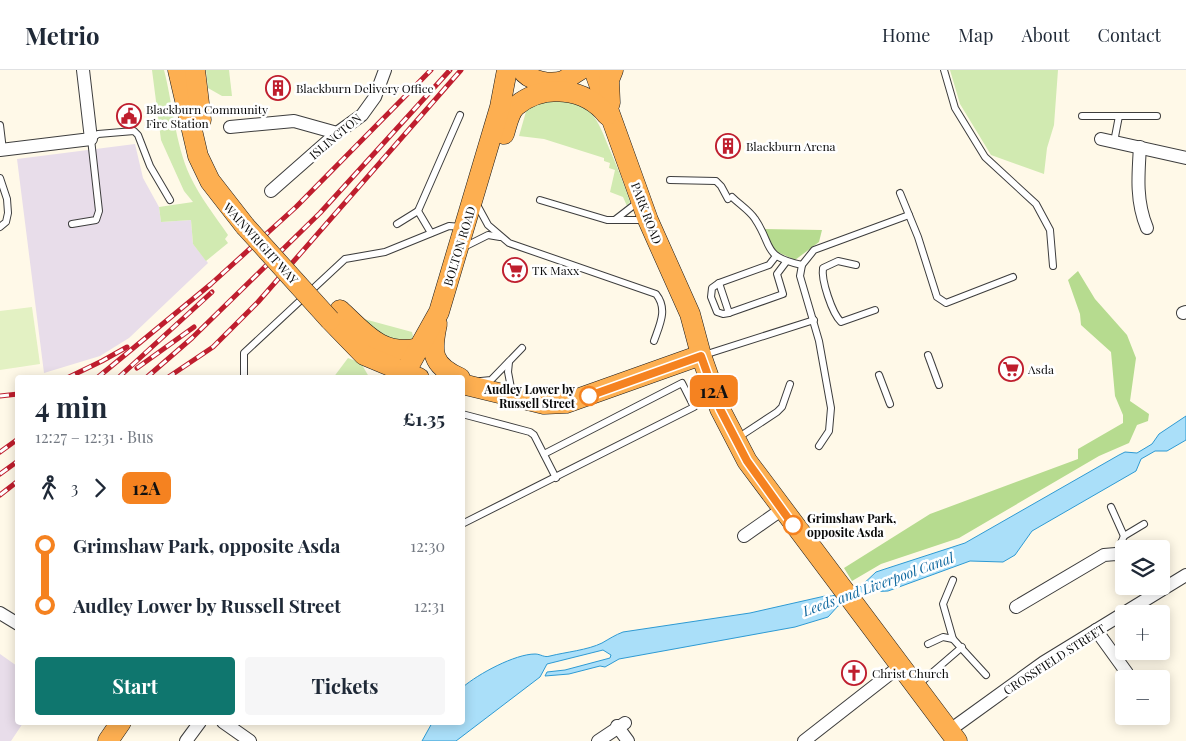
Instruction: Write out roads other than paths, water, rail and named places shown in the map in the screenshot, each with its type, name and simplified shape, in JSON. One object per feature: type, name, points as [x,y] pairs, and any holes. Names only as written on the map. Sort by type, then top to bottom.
[{"type":"highway","name":"WAINWRIGHT WAY","points":[[178,70],[198,156],[210,181],[335,315],[368,347],[405,352],[419,348]]},
{"type":"highway","name":"WAINWRIGHT WAY","points":[[194,70],[206,145],[219,176],[240,206],[249,223]]},
{"type":"highway","points":[[519,71],[536,80],[556,82],[565,80],[580,70]]},
{"type":"highway","name":"PARK ROAD","points":[[594,70],[648,220],[690,314],[701,356],[720,409],[735,439],[747,461],[781,510],[953,736]]},
{"type":"highway","points":[[611,120],[609,80],[613,70]]},
{"type":"highway","name":"BOLTON ROAD","points":[[404,375],[439,312],[500,107],[519,71]]},
{"type":"highway","points":[[473,197],[485,190],[515,107],[533,96],[558,92],[578,94],[598,104],[611,120]]},
{"type":"highway","points":[[439,312],[433,352],[442,368],[454,375]]},
{"type":"highway","points":[[665,367],[689,337],[690,314]]},
{"type":"highway","points":[[368,347],[389,356],[404,375]]},
{"type":"highway","points":[[368,347],[377,375]]},
{"type":"highway","points":[[468,383],[544,404],[566,403],[701,356]]},
{"type":"highway","points":[[108,741],[119,725]]},
{"type":"street","points":[[1,150],[91,139],[83,70]]},
{"type":"street","name":"ISLINGTON","points":[[271,191],[337,133],[362,115],[375,97],[385,70]]},
{"type":"street","points":[[230,127],[294,121],[337,133]]},
{"type":"street","points":[[1107,141],[1186,158]]},
{"type":"street","points":[[1140,148],[1138,192],[1141,214],[1147,228]]},
{"type":"street","points":[[744,536],[781,510]]},
{"type":"street","points":[[1016,607],[1104,555],[1115,556]]},
{"type":"street","name":"CROSSFIELD STREET","points":[[1170,582],[1186,575]]},
{"type":"street","name":"CROSSFIELD STREET","points":[[953,736],[1044,662],[1096,630],[1144,595]]},
{"type":"street","points":[[0,613],[15,622]]},
{"type":"street","points":[[1096,630],[1125,670]]},
{"type":"street","points":[[804,741],[900,666]]},
{"type":"street","points":[[186,741],[198,725]]},
{"type":"street","points":[[227,725],[250,741]]},
{"type":"street","points":[[598,741],[621,725],[628,741]]},
{"type":"lane","points":[[944,70],[954,108],[985,157],[1036,204],[1050,230],[1054,266]]},
{"type":"lane","points":[[397,224],[418,211],[460,115]]},
{"type":"lane","points":[[1082,116],[1157,116]]},
{"type":"lane","points":[[1107,141],[1119,116]]},
{"type":"lane","points":[[0,125],[1,150]]},
{"type":"lane","points":[[72,224],[96,220],[98,211],[91,139],[98,134],[134,131],[138,135],[150,166],[170,200]]},
{"type":"lane","points":[[0,178],[8,213],[6,222],[0,227]]},
{"type":"lane","points":[[670,180],[716,181],[730,198],[754,218],[769,250],[786,262],[802,265]]},
{"type":"lane","points":[[900,193],[937,296],[946,304],[1013,277]]},
{"type":"lane","points":[[473,197],[488,225],[500,237],[523,249],[656,294],[661,301],[664,311],[654,341]]},
{"type":"lane","points":[[540,200],[607,220],[616,218],[648,220]]},
{"type":"lane","points":[[616,218],[641,200]]},
{"type":"lane","points":[[418,211],[431,233]]},
{"type":"lane","points":[[819,446],[829,432],[831,408],[814,320],[802,283],[802,265],[814,250],[909,215]]},
{"type":"lane","points":[[244,375],[244,353],[345,259],[385,252],[449,226],[463,228]]},
{"type":"lane","points":[[456,252],[488,235],[500,237]]},
{"type":"lane","points":[[776,256],[769,265],[719,283],[712,288],[711,297],[717,312],[729,313],[783,294],[777,274],[786,262]]},
{"type":"lane","points":[[856,265],[838,261],[823,268],[824,283],[836,318],[841,322],[875,310]]},
{"type":"lane","points":[[719,283],[729,313]]},
{"type":"lane","points":[[701,356],[814,320]]},
{"type":"lane","points":[[468,383],[490,380],[522,348]]},
{"type":"lane","points":[[928,355],[940,385]]},
{"type":"lane","points":[[510,361],[508,372],[511,388],[525,399]]},
{"type":"lane","points":[[879,375],[890,404]]},
{"type":"lane","points":[[465,523],[694,407],[682,384],[544,454]]},
{"type":"lane","points":[[735,439],[777,412],[782,407],[790,384]]},
{"type":"lane","points":[[465,415],[530,432],[556,478]]},
{"type":"lane","points":[[1111,507],[1124,536],[1123,540]]},
{"type":"lane","points":[[1124,536],[1144,524]]},
{"type":"lane","points":[[953,580],[943,604],[953,639]]},
{"type":"lane","points":[[928,644],[944,636],[953,639],[986,674]]},
{"type":"lane","points":[[916,686],[962,647]]},
{"type":"water","name":"Leeds and Liverpool Canal","points":[[1186,416],[1186,440],[1167,451],[1155,451],[1141,459],[1136,471],[1032,531],[1015,555],[1003,562],[970,561],[888,591],[867,592],[838,606],[828,617],[795,627],[619,659],[605,667],[600,666],[569,674],[545,676],[547,672],[565,670],[610,658],[611,655],[603,650],[547,664],[540,677],[456,741],[422,741],[431,725],[465,725],[465,686],[478,676],[507,661],[527,655],[548,656],[584,649],[602,643],[623,632],[750,613],[832,596],[860,587],[876,572],[965,543],[1119,455],[1125,452],[1137,453],[1152,444],[1159,434]]},
{"type":"railway","points":[[101,375],[211,284],[296,207],[431,70]]},
{"type":"railway","points":[[149,375],[192,338],[320,213],[450,70]]},
{"type":"railway","points":[[171,375],[213,347],[258,302],[461,70]]},
{"type":"railway","points":[[121,375],[212,292]]},
{"type":"railway","points":[[137,368],[194,327]]},
{"type":"railway","points":[[73,375],[127,347]]},
{"type":"railway","points":[[0,396],[15,394]]},
{"type":"railway","points":[[0,452],[15,441]]},
{"type":"railway","points":[[0,474],[15,463]]},
{"type":"railway","points":[[0,495],[15,483]]},
{"type":"place","name":"Blackburn Delivery Office","points":[[278,88]]},
{"type":"place","name":"Blackburn Community Fire Station","points":[[129,116]]},
{"type":"place","name":"Blackburn Arena","points":[[728,146]]},
{"type":"place","name":"TK Maxx","points":[[515,270]]},
{"type":"place","name":"Asda","points":[[1011,369]]},
{"type":"place","name":"Audley Lower by Russell Street","points":[[589,396]]},
{"type":"place","name":"Grimshaw Park, opposite Asda","points":[[793,525]]},
{"type":"place","name":"Christ Church","points":[[854,673]]}]
